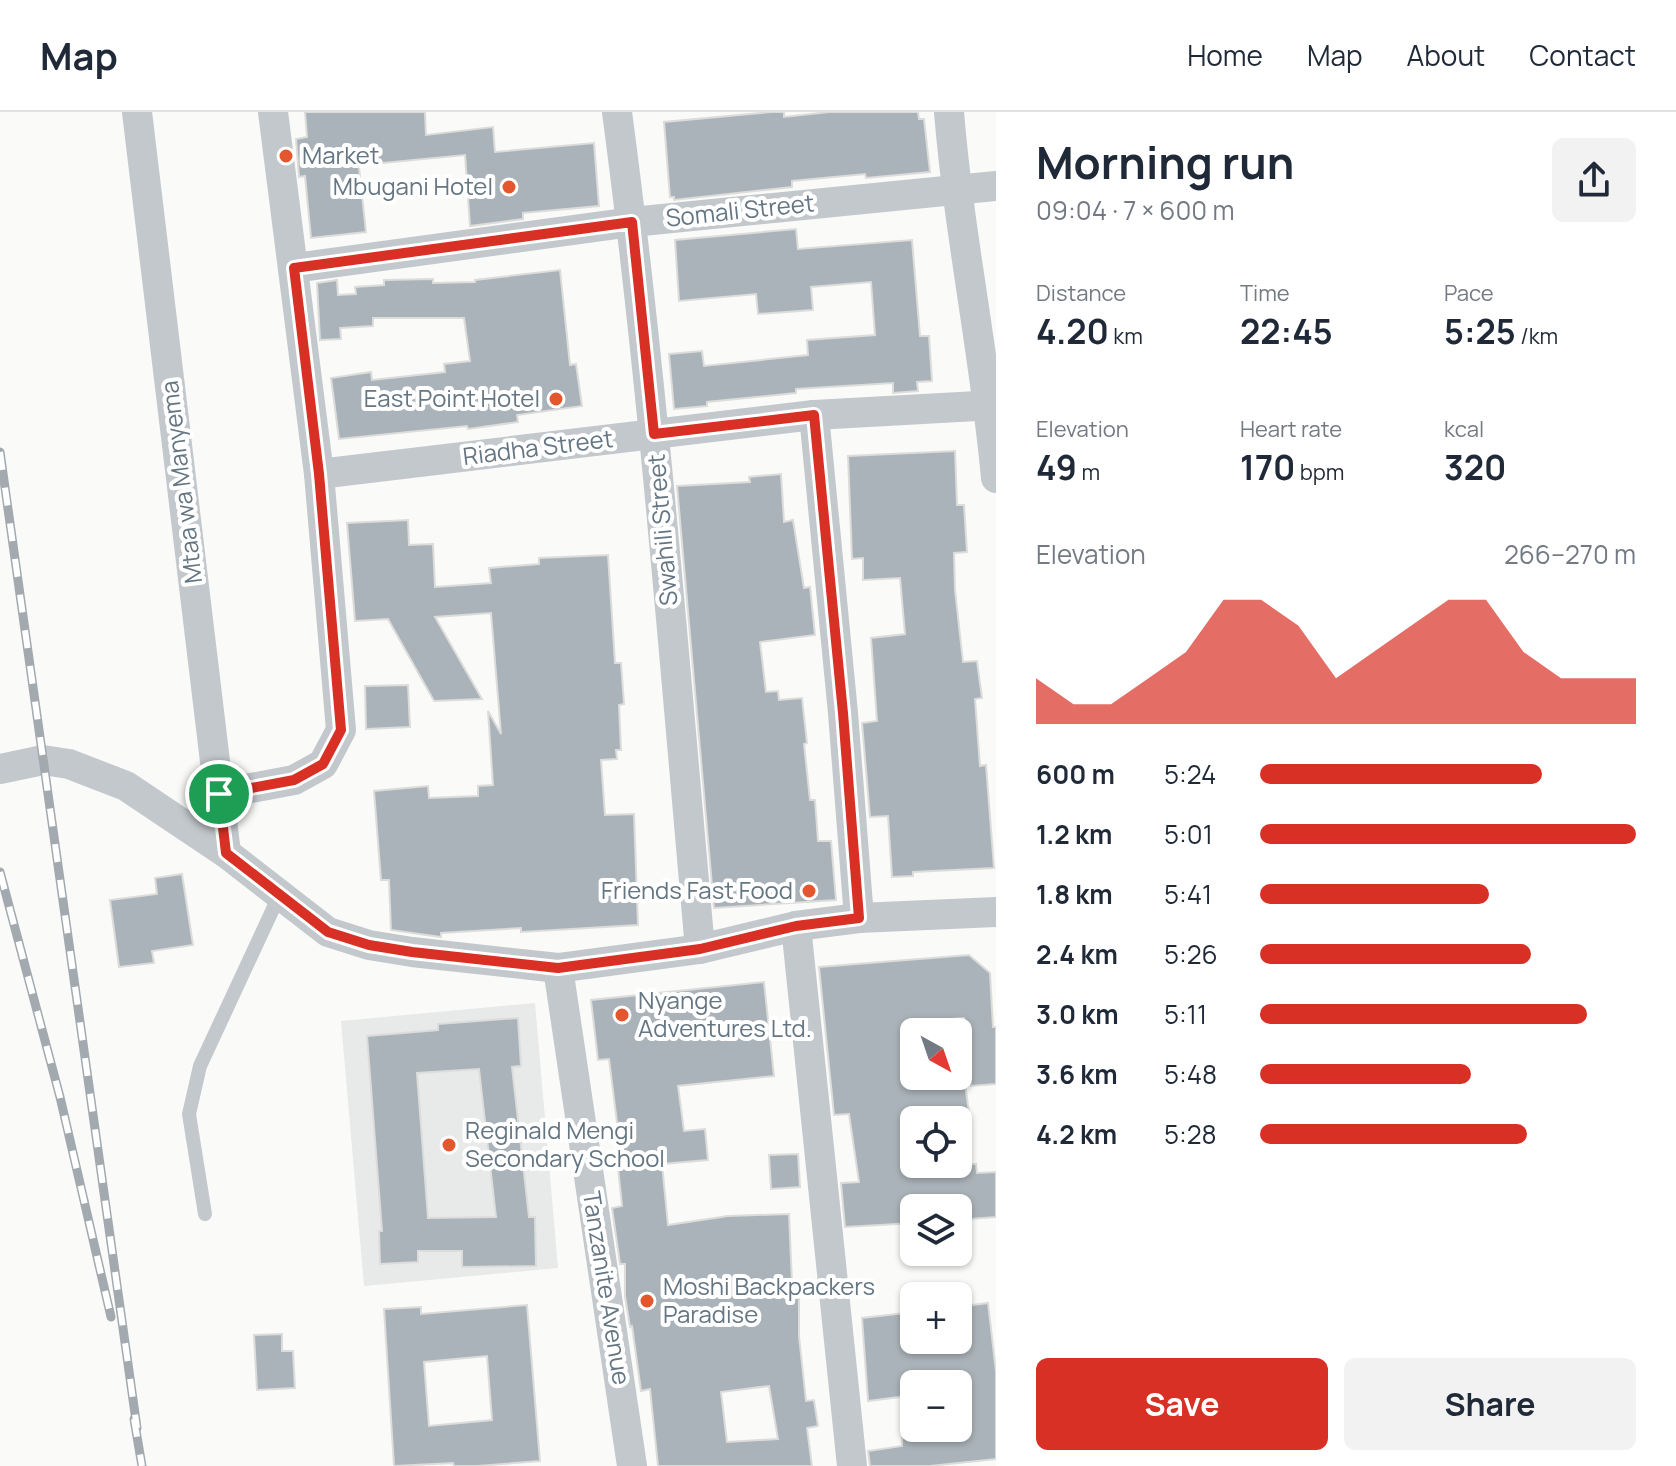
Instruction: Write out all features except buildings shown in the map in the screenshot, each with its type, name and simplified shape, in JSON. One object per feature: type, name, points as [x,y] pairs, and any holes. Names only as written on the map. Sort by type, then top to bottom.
[{"type":"street","name":"Mtaa wa Manyema","points":[[137,112],[226,853]]},
{"type":"street","points":[[219,794],[294,780],[323,764],[341,730],[319,474],[273,112]]},
{"type":"street","name":"Swahili Street","points":[[617,112],[654,434],[700,949]]},
{"type":"street","points":[[949,112],[955,189],[993,405],[996,478]]},
{"type":"street","name":"Somali Street","points":[[294,268],[632,222],[996,186]]},
{"type":"street","name":"Riadha Street","points":[[319,474],[814,415],[993,405]]},
{"type":"street","points":[[814,415],[859,918]]},
{"type":"street","points":[[0,769],[43,760],[69,764],[126,786],[226,853],[328,932],[369,945],[412,952],[558,968],[700,949],[796,926],[859,918],[996,912]]},
{"type":"street","points":[[796,926],[852,1466]]},
{"type":"street","name":"Tanzanite Avenue","points":[[558,968],[632,1466]]},
{"type":"lane","points":[[205,1214],[189,1114],[197,1078],[279,896]]},
{"type":"shaded area","name":"Reginald Mengi Secondary School","points":[[535,1003],[558,1268],[364,1286],[341,1021]]},
{"type":"railway","points":[[0,452],[137,1428]]},
{"type":"railway","points":[[0,872],[60,1097],[111,1317]]},
{"type":"railway","points":[[134,1419],[142,1466]]},
{"type":"place","name":"Market","points":[[286,156]]},
{"type":"place","name":"Mbugani Hotel","points":[[509,187]]},
{"type":"place","name":"East Point Hotel","points":[[556,399]]},
{"type":"place","name":"Friends Fast Food","points":[[809,891]]},
{"type":"place","name":"Nyange Adventures Ltd.","points":[[622,1015]]},
{"type":"place","name":"Reginald Mengi Secondary School","points":[[449,1145]]},
{"type":"place","name":"Moshi Backpackers Paradise","points":[[647,1301]]},
{"type":"route","points":[[632,222],[654,434],[814,415],[859,918],[796,926],[700,949],[558,968],[369,945],[328,932],[226,853],[219,794],[294,780],[323,764],[341,730],[319,474],[294,268],[632,222]]}]
